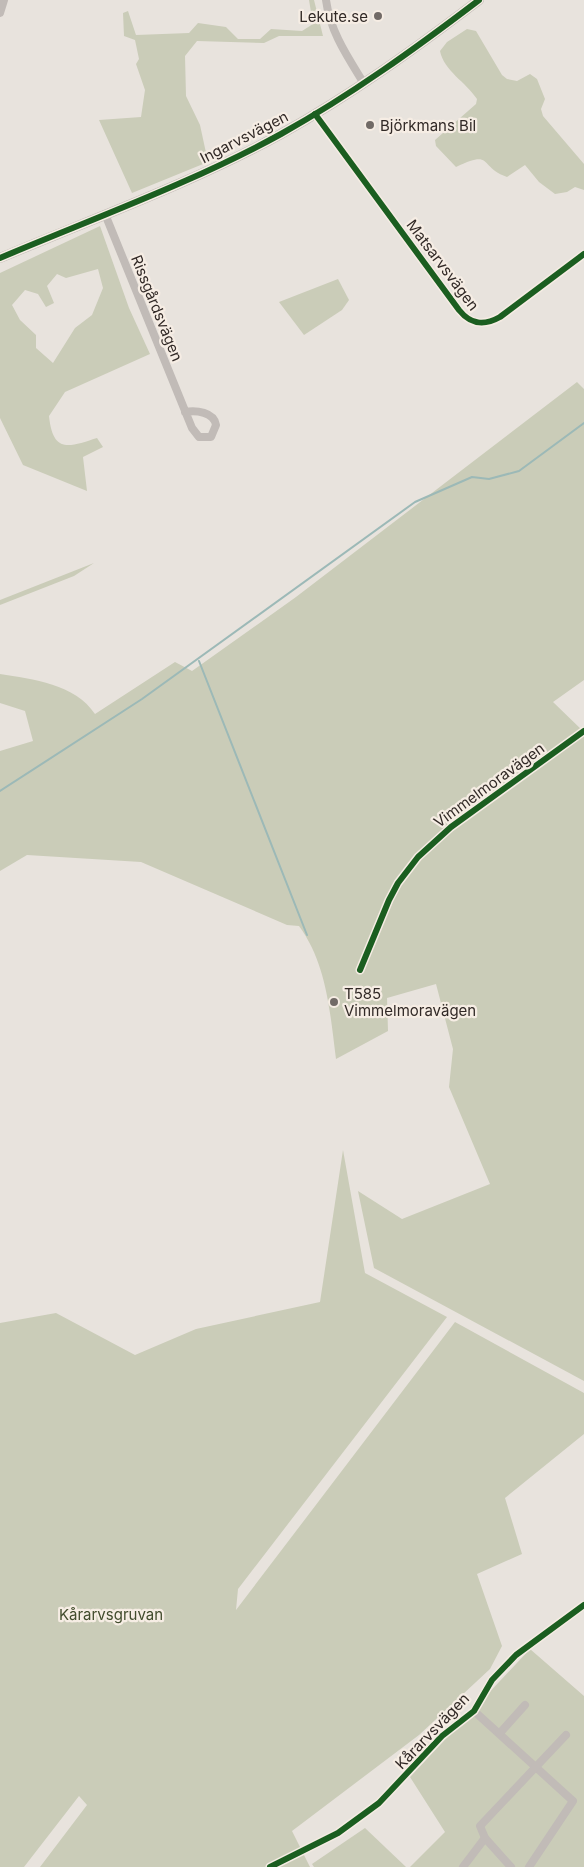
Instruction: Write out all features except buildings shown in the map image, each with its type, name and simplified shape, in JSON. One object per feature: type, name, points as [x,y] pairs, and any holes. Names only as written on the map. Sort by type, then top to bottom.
[{"type":"street","points":[[0,13],[4,0]]},
{"type":"street","points":[[326,0],[330,20],[342,48],[363,82]]},
{"type":"street","name":"Ingarvsvägen","points":[[0,258],[224,163],[315,114],[479,0]]},
{"type":"street","name":"Matsarvsvägen","points":[[315,114],[463,315],[471,321],[486,323],[500,317],[584,254]]},
{"type":"street","name":"Rissgårdsvägen","points":[[105,214],[185,412]]},
{"type":"street","name":"Vimmelmoravägen","points":[[360,970],[389,900],[398,883],[418,857],[451,827],[584,731]]},
{"type":"street","name":"Kårarvsvägen","points":[[270,1867],[345,1828],[380,1803],[442,1736],[474,1711],[492,1680],[516,1655],[584,1604]]},
{"type":"street","points":[[500,1733],[524,1705]]},
{"type":"street","points":[[474,1711],[536,1765],[573,1801],[529,1867]]},
{"type":"street","points":[[511,1867],[485,1838],[480,1826],[566,1735]]},
{"type":"street","points":[[464,1867],[485,1838]]},
{"type":"green space","points":[[309,0],[314,0],[323,36],[279,36],[264,43],[197,41],[185,56],[186,96],[200,125],[208,162],[132,193],[99,120],[141,117],[145,90],[136,64],[139,59],[135,40],[124,36],[123,13],[128,11],[136,35],[189,33],[198,23],[226,27],[238,39],[260,39],[271,29],[302,31],[313,24]]},
{"type":"green space","points":[[467,29],[476,31],[502,75],[507,79],[517,81],[530,74],[537,79],[545,99],[541,109],[543,116],[584,164],[584,190],[575,187],[567,192],[555,194],[539,182],[525,165],[507,177],[498,173],[481,160],[468,162],[456,167],[436,146],[435,140],[476,104],[477,99],[446,65],[440,51],[447,42]]},
{"type":"green space","points":[[100,226],[129,308],[150,354],[65,392],[49,416],[54,437],[64,445],[78,444],[97,438],[103,447],[83,457],[87,491],[23,465],[0,418],[0,273]],"holes":[[[98,269],[103,288],[92,315],[75,328],[53,363],[36,348],[36,335],[20,320],[12,305],[25,290],[38,294],[46,307],[54,303],[47,286],[57,274],[66,278]]]},
{"type":"green space","points":[[338,279],[349,300],[342,310],[304,335],[279,302]]},
{"type":"green space","points":[[577,382],[584,389],[584,680],[553,702],[584,732],[584,1381],[374,1268],[358,1191],[402,1219],[490,1184],[449,1087],[453,1049],[436,984],[387,998],[388,1031],[336,1059],[326,990],[316,956],[299,926],[287,925],[141,862],[27,855],[0,871],[0,751],[33,741],[25,711],[0,703],[0,674],[39,681],[65,689],[87,704],[95,714],[175,662],[192,671],[296,597]]},
{"type":"green space","points":[[94,563],[74,576],[0,605],[0,600]]},
{"type":"green space","name":"Kårarvsgruvan","points":[[343,1150],[365,1273],[447,1317],[238,1589],[236,1610],[455,1322],[584,1393],[584,1434],[505,1498],[522,1554],[477,1574],[502,1646],[490,1669],[419,1735],[292,1831],[310,1867],[40,1867],[87,1805],[79,1796],[24,1867],[0,1867],[0,1323],[56,1313],[135,1355],[196,1329],[320,1302]]},
{"type":"green space","points":[[530,1649],[584,1696],[584,1867],[410,1867],[445,1832],[410,1777]]},
{"type":"green space","points":[[365,1828],[406,1867],[314,1867],[312,1864]]},
{"type":"waterway","points":[[0,791],[142,699],[415,502],[472,477],[489,479],[519,471],[584,423]]},
{"type":"waterway","points":[[199,661],[307,935]]},
{"type":"cycle path","points":[[0,258],[178,184],[248,152],[333,103],[383,70],[479,0]]},
{"type":"cycle path","points":[[315,114],[459,310],[468,319],[483,323],[500,317],[584,254]]},
{"type":"cycle path","points":[[360,970],[389,900],[398,883],[418,857],[451,827],[584,731]]},
{"type":"cycle path","points":[[270,1867],[338,1833],[379,1803],[442,1736],[474,1711],[492,1680],[516,1655],[584,1605]]},
{"type":"place","name":"Lekute.se","points":[[378,16]]},
{"type":"place","name":"Björkmans Bil","points":[[370,125]]},
{"type":"place","name":"T585 Vimmelmoravägen","points":[[334,1002]]}]
